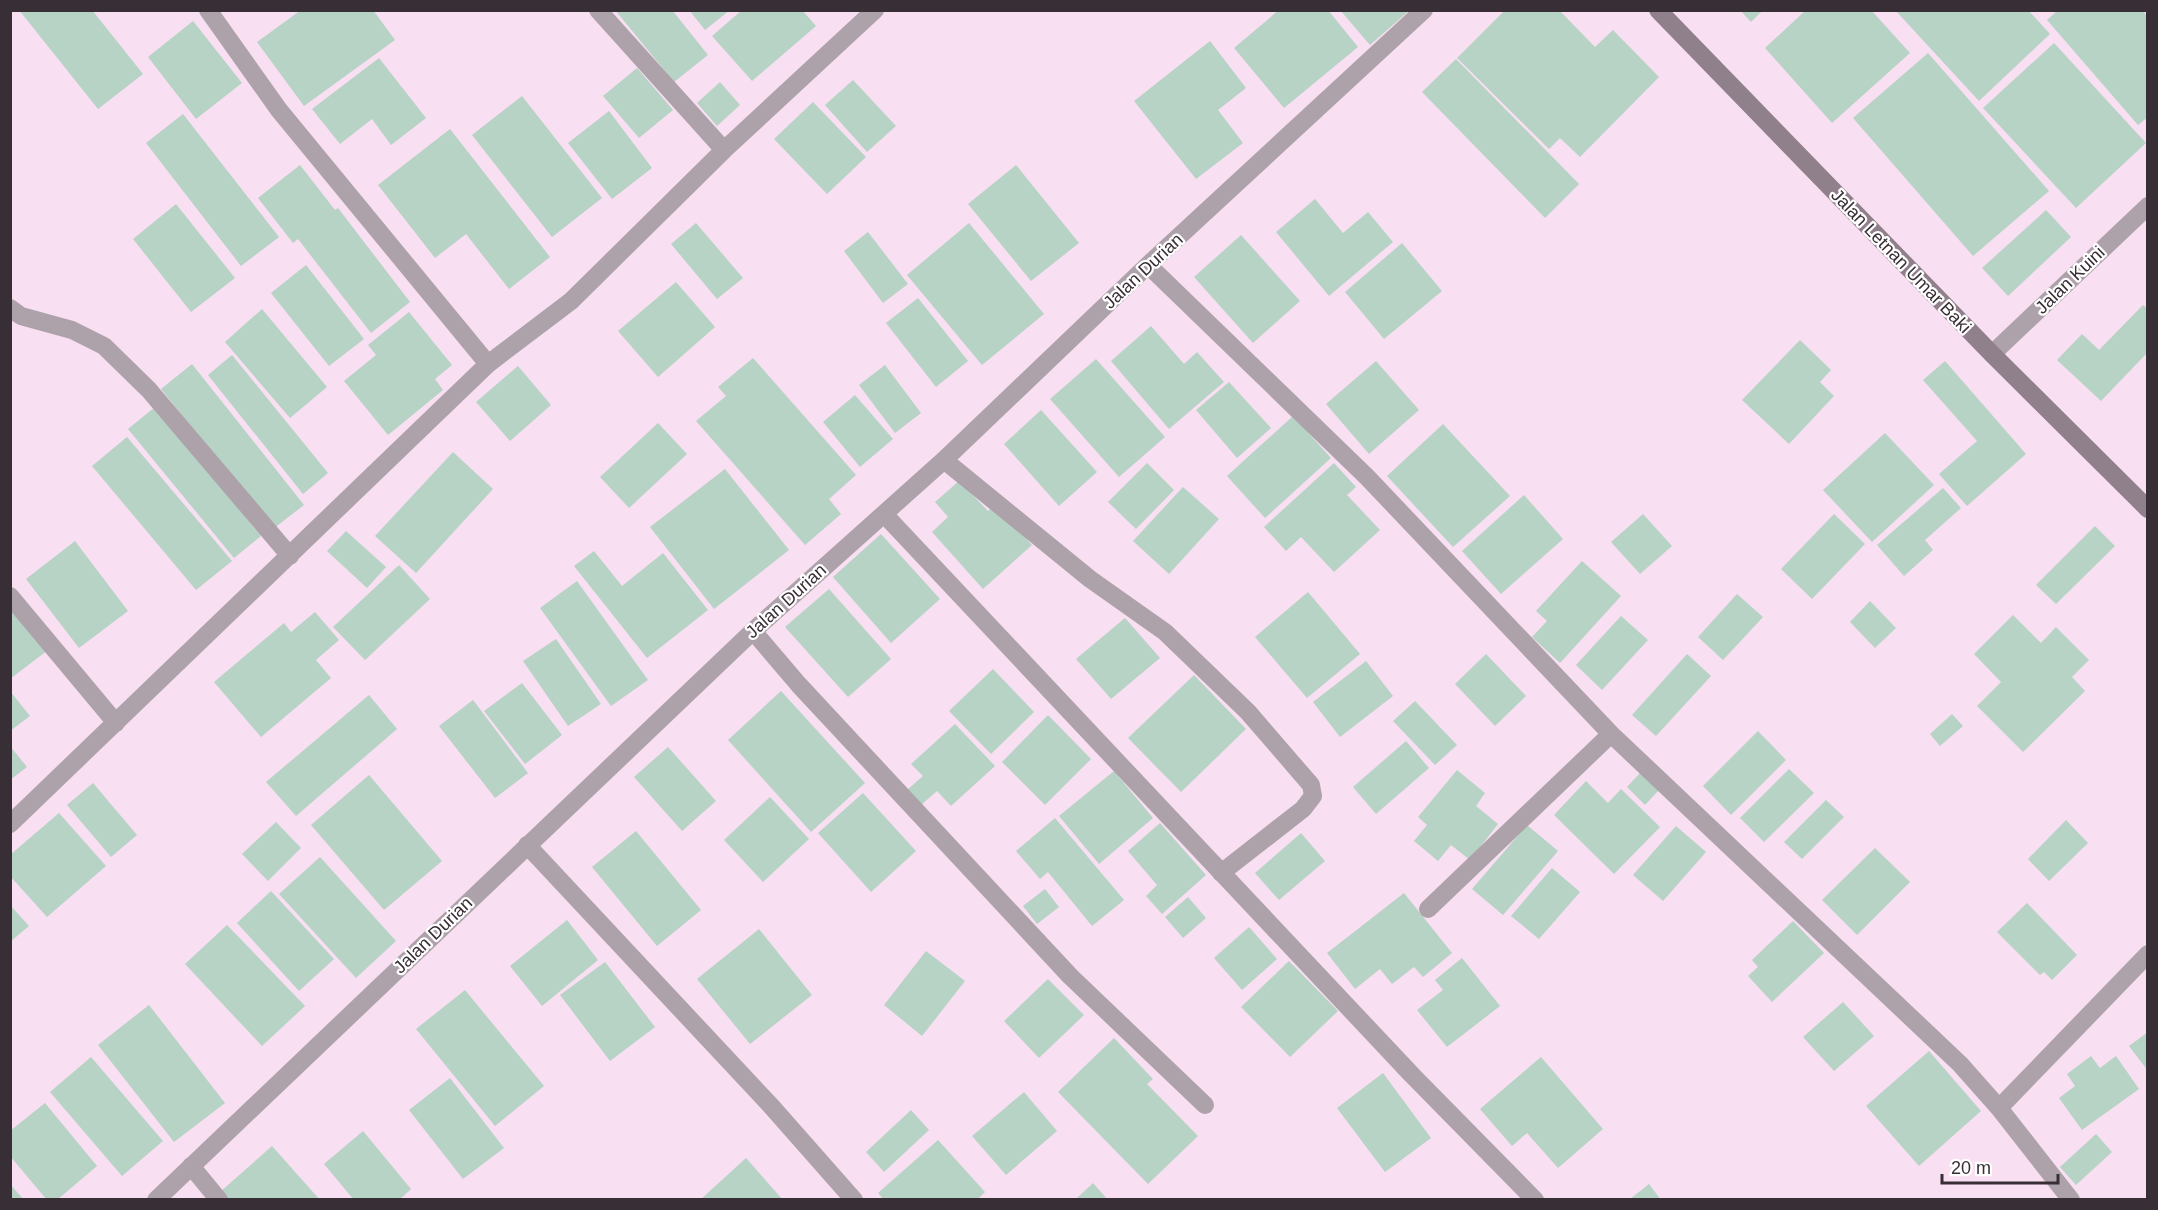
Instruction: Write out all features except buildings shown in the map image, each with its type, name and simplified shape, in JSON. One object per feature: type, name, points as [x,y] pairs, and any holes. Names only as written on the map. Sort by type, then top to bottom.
[{"type":"street","points":[[208,10],[279,110],[489,363]]},
{"type":"street","points":[[598,10],[724,150]]},
{"type":"street","points":[[10,824],[489,363],[571,301],[724,150],[875,10]]},
{"type":"street","name":"Jalan Durian","points":[[156,1200],[753,631],[944,460],[1148,265],[1424,10]]},
{"type":"street","name":"Jalan Letnan Umar Baki","points":[[1658,10],[1992,354],[2148,509]]},
{"type":"street","name":"Jalan Kuini","points":[[1992,354],[2148,206]]},
{"type":"street","points":[[1148,265],[1367,477],[1611,734],[1960,1064],[1999,1108],[2071,1200]]},
{"type":"street","points":[[10,308],[21,316],[72,330],[104,346],[149,390],[290,556]]},
{"type":"street","points":[[944,460],[1090,579],[1165,632],[1248,712],[1311,785],[1313,796],[1303,809],[1221,873]]},
{"type":"street","points":[[884,514],[1412,1075],[1535,1200]]},
{"type":"street","points":[[10,596],[116,723]]},
{"type":"street","points":[[753,631],[799,686],[1070,976],[1205,1106]]},
{"type":"street","points":[[1428,909],[1611,734]]},
{"type":"street","points":[[527,845],[772,1107],[854,1200]]},
{"type":"street","points":[[1999,1108],[2148,954]]},
{"type":"street","points":[[191,1166],[219,1200]]}]
